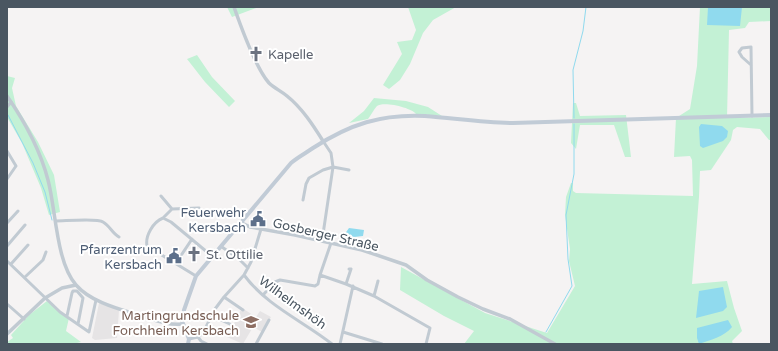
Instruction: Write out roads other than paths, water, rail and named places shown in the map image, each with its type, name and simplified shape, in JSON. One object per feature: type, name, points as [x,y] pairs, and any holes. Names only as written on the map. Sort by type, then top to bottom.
[{"type":"main road","points":[[189,342],[182,324],[184,310],[196,276],[291,164],[322,142],[344,129],[379,119],[405,116],[426,116],[484,122],[513,123],[771,115]]},
{"type":"street","points":[[234,7],[257,64],[266,78],[304,113],[322,142],[331,153],[333,167],[322,241]]},
{"type":"street","points":[[751,65],[739,52],[742,48],[751,47],[752,116]]},
{"type":"street","points":[[7,96],[30,132],[44,163],[52,195],[63,261],[70,277],[76,285],[96,300],[132,313],[171,324],[182,324]]},
{"type":"street","points":[[7,107],[11,102]]},
{"type":"street","points":[[7,151],[16,166],[7,179]]},
{"type":"street","points":[[303,200],[306,184],[309,178],[323,170],[333,167],[349,170]]},
{"type":"street","points":[[161,196],[172,209]]},
{"type":"street","points":[[196,276],[150,249],[146,242],[152,227],[172,209],[199,208]]},
{"type":"street","points":[[7,223],[18,211]]},
{"type":"street","points":[[163,218],[176,226],[213,257]]},
{"type":"street","points":[[56,221],[101,220],[107,224],[110,230],[119,237]]},
{"type":"street","name":"Gosberger Straße","points":[[242,223],[250,227],[362,250],[406,265],[426,280],[458,297],[483,309],[510,319],[555,344]]},
{"type":"street","points":[[7,246],[25,225]]},
{"type":"street","points":[[189,342],[203,333],[224,297],[244,276],[258,243],[261,229]]},
{"type":"street","points":[[179,265],[180,257],[192,239]]},
{"type":"street","points":[[263,295],[275,282],[280,280],[315,286],[318,284],[331,243]]},
{"type":"street","points":[[11,264],[28,245]]},
{"type":"street","points":[[222,247],[239,259],[248,268]]},
{"type":"street","points":[[25,277],[43,260],[46,252]]},
{"type":"street","points":[[7,261],[60,312],[89,332],[96,300]]},
{"type":"street","points":[[346,284],[351,269],[349,269]]},
{"type":"street","points":[[320,275],[353,286],[374,296],[430,328],[426,344]]},
{"type":"street","name":"Wilhelmshöh","points":[[244,276],[280,309],[332,344]]},
{"type":"street","points":[[374,296],[378,281]]},
{"type":"street","points":[[7,334],[46,298],[62,288],[76,285]]},
{"type":"street","points":[[340,344],[353,286]]},
{"type":"street","points":[[67,316],[73,291],[77,291],[83,298],[78,324]]},
{"type":"street","points":[[224,297],[243,310]]},
{"type":"street","points":[[7,304],[24,319]]},
{"type":"street","points":[[212,316],[232,325]]},
{"type":"street","points":[[256,344],[269,320]]},
{"type":"street","points":[[343,332],[382,344]]},
{"type":"street","points":[[198,337],[200,341],[207,344]]},
{"type":"water","points":[[708,7],[742,7],[740,26],[707,25]]},
{"type":"water","points":[[701,124],[722,126],[728,131],[727,137],[723,141],[703,148],[700,146],[699,127]]},
{"type":"water","points":[[349,228],[364,230],[363,236],[354,237],[344,235]]},
{"type":"water","points":[[723,287],[727,307],[723,311],[696,318],[699,291]]},
{"type":"water","points":[[728,320],[732,327],[729,330],[717,338],[699,344],[697,338],[697,328]]},
{"type":"waterway","points":[[574,118],[573,70],[583,31],[586,7]]},
{"type":"waterway","points":[[8,115],[33,163],[45,192],[52,220]]},
{"type":"waterway","points":[[546,332],[572,286],[568,259],[566,215],[574,174],[574,124]]},
{"type":"place","name":"Kapelle","points":[[256,54]]},
{"type":"place","name":"Feuerwehr Kersbach","points":[[258,219]]},
{"type":"place","name":"St. Ottilie","points":[[194,254]]},
{"type":"place","name":"Pfarrzentrum Kersbach","points":[[174,256]]},
{"type":"place","name":"Martingrundschule Forchheim Kersbach","points":[[251,322]]}]
